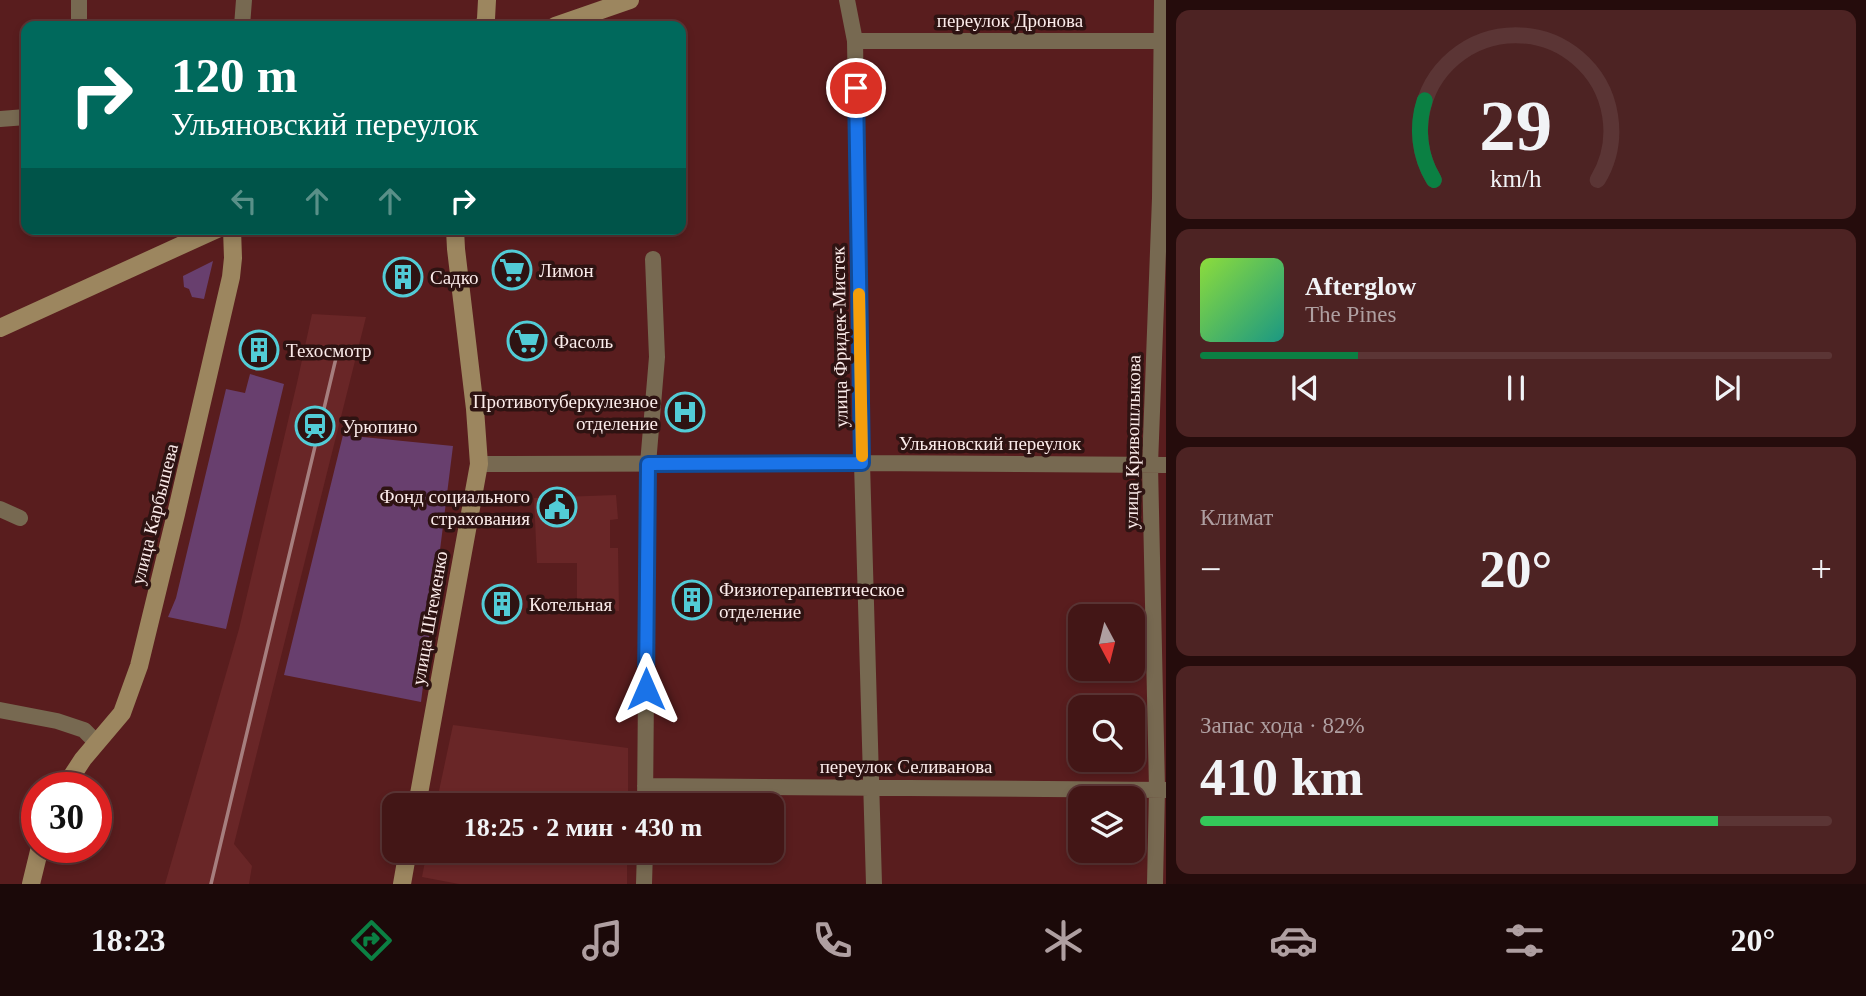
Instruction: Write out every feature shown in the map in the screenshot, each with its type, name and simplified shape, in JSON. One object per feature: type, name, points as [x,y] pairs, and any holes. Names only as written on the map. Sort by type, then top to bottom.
[{"type":"main road","points":[[485,21],[487,0]]},
{"type":"main road","points":[[569,21],[629,0]]},
{"type":"main road","points":[[0,328],[204,235]]},
{"type":"main road","name":"улица Карбышева","points":[[73,772],[122,713],[138,667],[231,277],[232,235]]},
{"type":"main road","name":"улица Штеменко","points":[[419,793],[479,464],[455,235]]},
{"type":"main road","points":[[31,884],[36,863]]},
{"type":"main road","points":[[402,884],[406,863]]},
{"type":"street","points":[[79,0],[79,21]]},
{"type":"street","points":[[242,21],[244,0]]},
{"type":"street","name":"улица Фридек-Мистек","points":[[848,0],[855,41],[862,463],[874,884]]},
{"type":"street","name":"улица Кривошлыкова","points":[[1155,884],[1162,790],[1158,465],[1163,198],[1162,0]]},
{"type":"street","name":"переулок Дронова","points":[[855,41],[1164,41]]},
{"type":"street","points":[[0,119],[21,117]]},
{"type":"street","points":[[645,793],[648,464],[657,356],[653,259]]},
{"type":"street","name":"Ульяновский переулок","points":[[479,464],[1158,465]]},
{"type":"street","points":[[0,509],[20,518]]},
{"type":"street","points":[[0,710],[57,720],[84,730],[97,743]]},
{"type":"street","name":"переулок Селиванова","points":[[645,786],[1162,790]]},
{"type":"street","points":[[644,884],[645,863]]},
{"type":"shaded area","points":[[213,261],[204,299],[192,297],[189,289],[184,287],[183,276]]},
{"type":"shaded area","name":"Урюпино","points":[[312,314],[366,317],[234,844],[252,866],[249,884],[165,884],[239,629]]},
{"type":"shaded area","points":[[250,374],[284,384],[226,629],[168,617],[176,598],[226,389],[245,393]]},
{"type":"shaded area","points":[[343,435],[453,446],[421,702],[284,675]]},
{"type":"shaded area","points":[[616,495],[618,519],[610,520],[610,548],[618,548],[619,611],[577,610],[577,563],[537,563],[534,498]]},
{"type":"shaded area","points":[[453,725],[628,748],[628,793],[439,793]]},
{"type":"shaded area","points":[[425,863],[627,863],[627,884],[459,884],[422,877]]},
{"type":"railway","points":[[211,884],[336,358]]},
{"type":"slow traffic","points":[[859,294],[862,456]]},
{"type":"place","name":"Лимон","points":[[512,270]]},
{"type":"place","name":"Садко","points":[[403,277]]},
{"type":"place","name":"Фасоль","points":[[527,341]]},
{"type":"place","name":"Техосмотр","points":[[259,350]]},
{"type":"place","name":"Противотуберкулезное отделение","points":[[685,412]]},
{"type":"place","name":"Урюпино","points":[[315,426]]},
{"type":"place","name":"Фонд социального страхования","points":[[557,507]]},
{"type":"place","name":"Физиотерапевтическое отделение","points":[[692,600]]},
{"type":"place","name":"Котельная","points":[[502,604]]},
{"type":"route","points":[[646,689],[648,464],[862,463],[856,88]]}]
